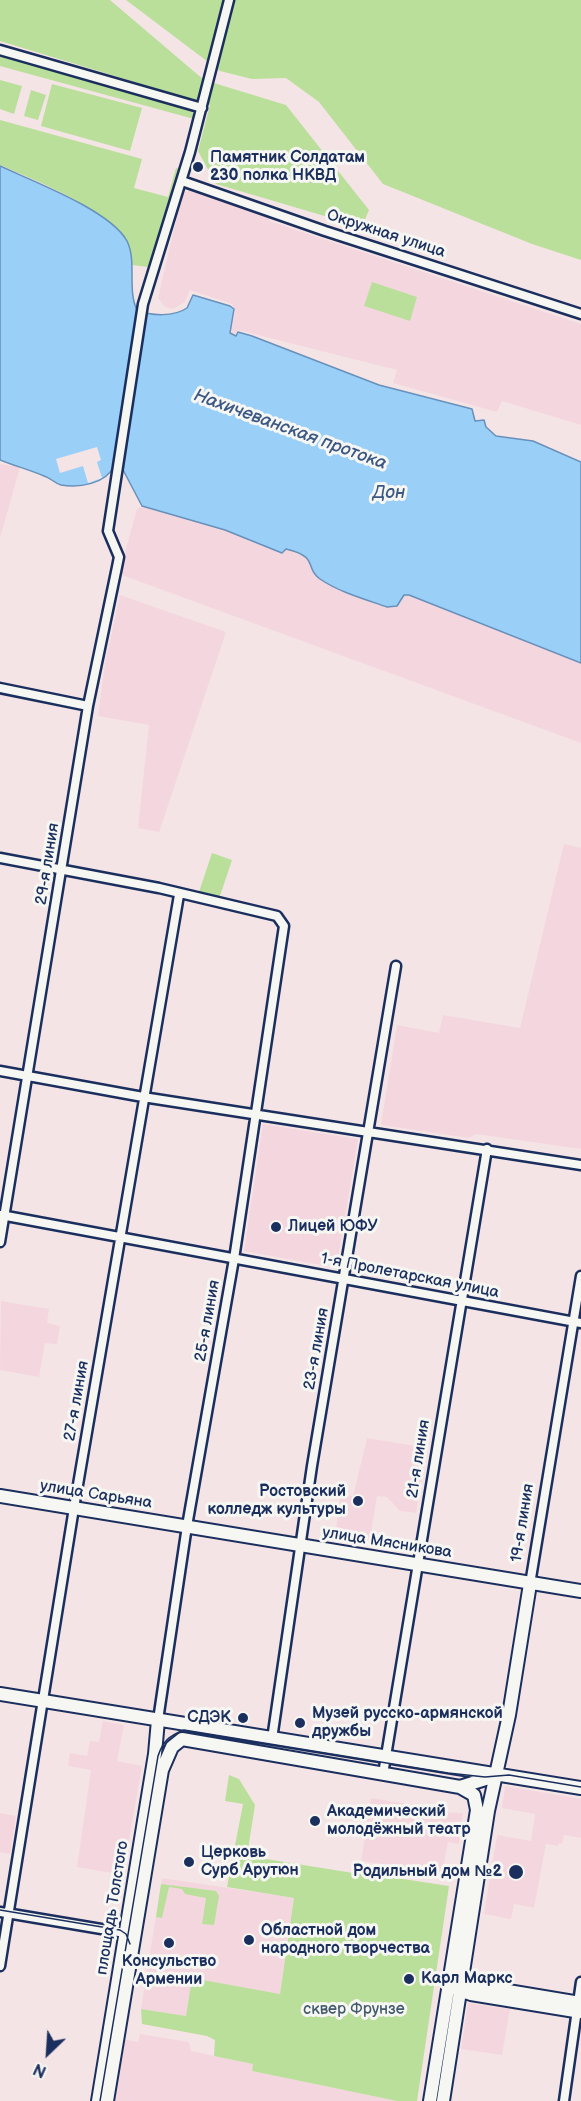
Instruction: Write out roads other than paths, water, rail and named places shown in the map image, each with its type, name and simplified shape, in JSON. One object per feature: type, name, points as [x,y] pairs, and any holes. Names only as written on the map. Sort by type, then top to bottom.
[{"type":"main road","name":"улица Сарьяна","points":[[0,1496],[187,1526]]},
{"type":"main road","name":"улица Мясникова","points":[[187,1526],[581,1591]]},
{"type":"main road","name":"19-я линия","points":[[456,1987],[509,1715],[530,1584]]},
{"type":"main road","points":[[0,1694],[581,1788]]},
{"type":"main road","points":[[158,1720],[174,1729],[182,1739],[460,1787],[474,1795],[477,1809],[443,2101]]},
{"type":"main road","name":"площадь Толстого","points":[[98,2101],[156,1754],[158,1720]]},
{"type":"main road","name":"площадь Толстого","points":[[107,2101],[162,1770],[172,1747],[182,1739]]},
{"type":"main road","points":[[460,1787],[496,1775]]},
{"type":"main road","points":[[456,1987],[579,2007]]},
{"type":"main road","points":[[430,2101],[456,1987]]},
{"type":"street","name":"29-я линия","points":[[0,1242],[2,1215],[62,871],[88,706],[118,557],[108,531],[143,304],[182,181],[229,0]]},
{"type":"street","points":[[0,50],[202,108]]},
{"type":"street","name":"Окружная улица","points":[[182,181],[325,231],[581,314]]},
{"type":"street","points":[[0,688],[88,706]]},
{"type":"street","points":[[0,858],[159,888],[179,895]]},
{"type":"street","name":"25-я линия","points":[[158,1720],[187,1526],[234,1258],[284,926],[277,916],[179,895]]},
{"type":"street","name":"27-я линия","points":[[0,1966],[4,1913],[44,1702],[119,1238],[179,895]]},
{"type":"street","name":"23-я линия","points":[[272,1739],[299,1545],[396,966]]},
{"type":"street","points":[[0,1071],[143,1097],[581,1165]]},
{"type":"street","name":"21-я линия","points":[[383,1774],[416,1564],[487,1149]]},
{"type":"street","name":"1-я Пролетарская улица","points":[[2,1215],[577,1323]]},
{"type":"street","name":"19-я линия","points":[[530,1584],[577,1323],[581,1276]]},
{"type":"street","points":[[4,1913],[125,1933]]},
{"type":"street","points":[[564,2101],[581,1982]]},
{"type":"water","name":"Дон","points":[[0,166],[88,208],[118,229],[130,249],[133,294],[137,310],[156,314],[176,313],[187,308],[193,295],[230,306],[234,309],[230,333],[236,336],[238,332],[252,336],[379,385],[472,409],[475,421],[484,420],[486,427],[496,436],[533,441],[581,462],[581,663],[409,595],[404,595],[397,606],[387,607],[361,598],[335,588],[320,579],[315,575],[307,559],[297,552],[286,549],[282,553],[225,530],[142,506],[121,466],[114,466],[105,477],[98,481],[68,486],[0,460]]},
{"type":"tram line","points":[[100,2101],[158,1756],[162,1746],[170,1737],[184,1730],[448,1773],[485,1777],[509,1775],[581,1787]]},
{"type":"tram line","points":[[0,1910],[120,1930],[126,1934],[130,1944]]},
{"type":"place","name":"Памятник Солдатам 230 полка НКВД","points":[[198,167]]},
{"type":"place","name":"Лицей ЮФУ","points":[[276,1227]]},
{"type":"place","name":"Ростовский колледж культуры","points":[[358,1501]]},
{"type":"place","name":"СДЭК","points":[[243,1718]]},
{"type":"place","name":"Музей русско-армянской дружбы","points":[[300,1723]]},
{"type":"place","name":"Академический молодёжный театр","points":[[315,1821]]},
{"type":"place","name":"Церковь Сурб Арутюн","points":[[189,1862]]},
{"type":"place","name":"Родильный дом №2","points":[[516,1872]]},
{"type":"place","name":"Областной дом народного творчества","points":[[249,1940]]},
{"type":"place","name":"Консульство Армении","points":[[169,1943]]},
{"type":"place","name":"Карл Маркс","points":[[409,1979]]},
{"type":"water label","name":"Нахичеванская протока","points":[[290,430]]},
{"type":"park label","name":"сквер Фрунзе","points":[[354,2010]]}]
